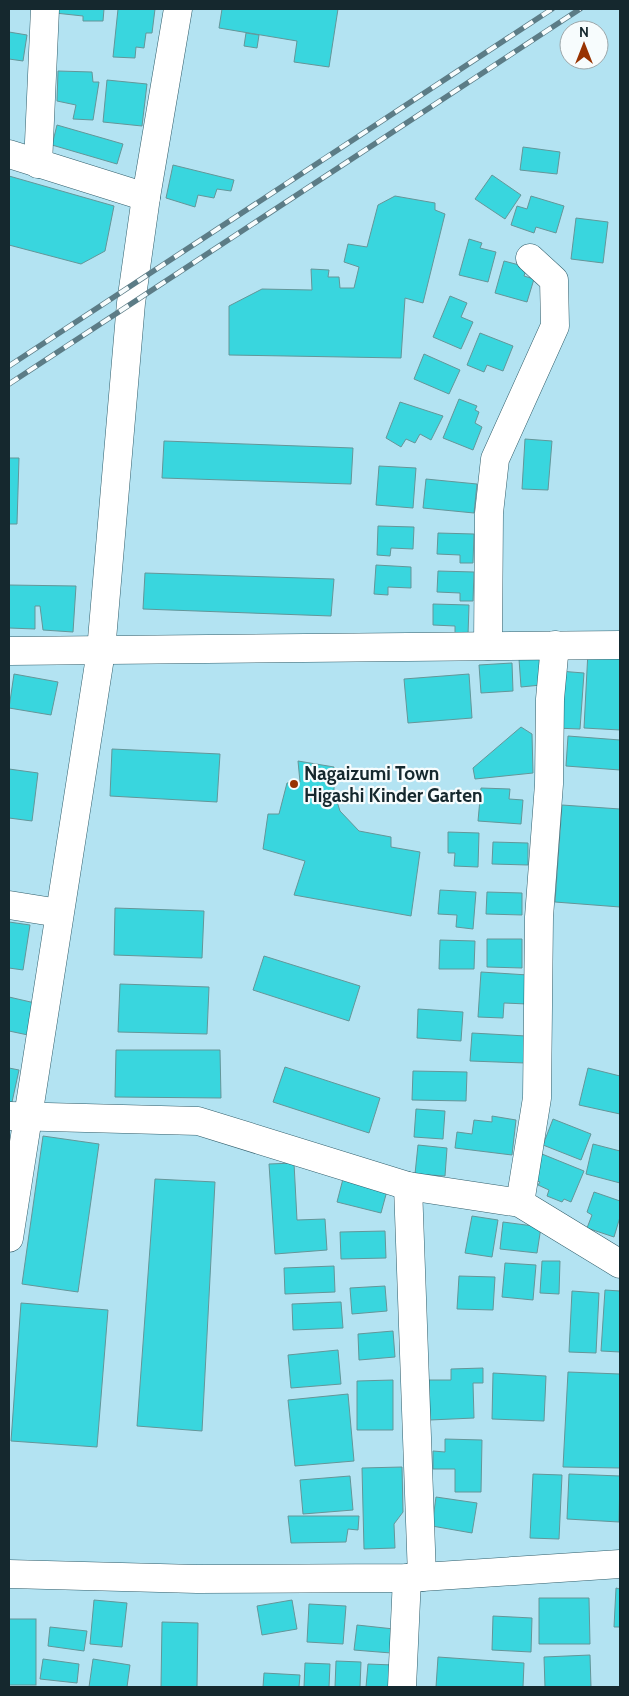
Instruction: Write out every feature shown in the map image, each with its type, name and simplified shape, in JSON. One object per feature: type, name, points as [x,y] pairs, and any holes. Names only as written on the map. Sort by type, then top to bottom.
[{"type":"street","points":[[38,164],[45,9]]},
{"type":"street","points":[[9,1238],[18,1116],[59,913],[101,651],[131,302],[146,197],[178,9]]},
{"type":"street","points":[[9,154],[146,197]]},
{"type":"street","points":[[488,646],[489,513],[495,459],[555,326],[554,280],[530,258]]},
{"type":"street","points":[[9,651],[620,644]]},
{"type":"street","points":[[520,1203],[537,1098],[539,917],[549,784],[550,699],[555,645]]},
{"type":"street","points":[[9,905],[59,913]]},
{"type":"street","points":[[18,1116],[198,1121],[408,1186],[520,1203],[620,1264]]},
{"type":"street","points":[[402,1687],[415,1577],[408,1186]]},
{"type":"street","points":[[9,1574],[197,1579],[415,1577],[620,1564]]},
{"type":"building","points":[[56,9],[104,9],[103,21],[83,21],[83,16],[55,13]]},
{"type":"building","points":[[118,9],[155,9],[152,33],[146,33],[144,48],[136,47],[135,58],[113,57]]},
{"type":"building","points":[[222,9],[338,9],[329,67],[294,62],[297,41],[219,28]]},
{"type":"building","points":[[9,32],[27,35],[23,61],[9,59]]},
{"type":"building","points":[[246,33],[259,35],[257,48],[244,46]]},
{"type":"building","points":[[58,71],[92,72],[93,82],[99,82],[93,120],[73,119],[76,105],[57,101]]},
{"type":"building","points":[[107,80],[147,84],[142,126],[103,122]]},
{"type":"building","points":[[57,125],[123,144],[117,164],[52,145]]},
{"type":"building","points":[[523,147],[560,152],[557,174],[520,170]]},
{"type":"building","points":[[173,165],[234,180],[231,191],[217,189],[214,198],[198,195],[195,207],[166,198]]},
{"type":"building","points":[[492,175],[521,195],[505,219],[475,199]]},
{"type":"building","points":[[9,176],[114,206],[105,251],[81,264],[9,245]]},
{"type":"building","points":[[395,196],[435,203],[435,210],[445,214],[423,303],[405,298],[401,358],[229,355],[229,306],[262,289],[312,290],[311,269],[329,270],[328,277],[339,277],[340,288],[354,288],[359,267],[344,262],[348,244],[367,247],[378,205]]},
{"type":"building","points":[[531,196],[564,206],[556,233],[536,227],[534,233],[511,225],[517,206],[527,209]]},
{"type":"building","points":[[576,218],[608,222],[603,263],[571,259]]},
{"type":"building","points":[[469,239],[482,243],[480,248],[496,252],[488,282],[459,275]]},
{"type":"building","points":[[504,261],[527,267],[524,276],[534,279],[527,302],[495,293]]},
{"type":"building","points":[[450,296],[467,303],[461,317],[473,322],[461,349],[433,337]]},
{"type":"building","points":[[480,333],[513,346],[503,371],[487,365],[484,372],[467,365]]},
{"type":"building","points":[[424,354],[460,370],[449,394],[414,379]]},
{"type":"building","points":[[459,399],[477,406],[475,410],[479,412],[475,423],[482,427],[473,450],[443,438]]},
{"type":"building","points":[[400,402],[443,416],[431,440],[420,434],[415,443],[406,439],[401,447],[386,438]]},
{"type":"building","points":[[525,439],[552,441],[548,490],[522,489]]},
{"type":"building","points":[[164,441],[353,448],[351,484],[162,478]]},
{"type":"building","points":[[9,458],[19,458],[17,524],[9,524]]},
{"type":"building","points":[[379,466],[416,468],[413,508],[376,505]]},
{"type":"building","points":[[426,479],[477,484],[474,513],[423,508]]},
{"type":"building","points":[[378,526],[414,527],[413,549],[391,548],[390,556],[377,555]]},
{"type":"building","points":[[438,533],[474,534],[473,563],[460,563],[460,555],[437,554]]},
{"type":"building","points":[[376,565],[411,567],[411,588],[388,587],[388,595],[374,594]]},
{"type":"building","points":[[438,571],[474,572],[473,601],[460,601],[460,593],[437,592]]},
{"type":"building","points":[[145,573],[334,579],[331,616],[143,609]]},
{"type":"building","points":[[9,585],[76,586],[73,632],[43,630],[40,606],[35,606],[35,629],[9,628]]},
{"type":"building","points":[[433,604],[469,605],[468,635],[455,634],[455,626],[433,625]]},
{"type":"building","points":[[588,651],[620,653],[620,730],[584,728]]},
{"type":"building","points":[[539,658],[541,685],[521,687],[519,659]]},
{"type":"building","points":[[512,663],[513,691],[481,693],[479,665]]},
{"type":"building","points":[[559,671],[584,673],[580,729],[555,728]]},
{"type":"building","points":[[14,674],[58,682],[51,715],[9,708]]},
{"type":"building","points":[[469,674],[472,718],[408,723],[404,679]]},
{"type":"building","points":[[521,727],[532,734],[533,773],[475,779],[473,768]]},
{"type":"building","points":[[568,736],[620,740],[620,770],[566,766]]},
{"type":"building","points":[[112,749],[220,754],[217,802],[110,796]]},
{"type":"building","points":[[298,761],[334,767],[334,792],[340,811],[359,831],[391,837],[391,847],[420,852],[411,916],[294,895],[305,861],[263,849],[268,814],[279,814],[287,783],[300,782]]},
{"type":"building","points":[[9,769],[38,773],[32,821],[9,818]]},
{"type":"building","points":[[481,788],[510,789],[509,799],[523,800],[521,824],[478,821]]},
{"type":"building","points":[[562,805],[620,809],[620,907],[555,902]]},
{"type":"building","points":[[448,832],[479,833],[478,867],[454,866],[455,853],[448,853]]},
{"type":"building","points":[[493,842],[528,843],[528,865],[492,864]]},
{"type":"building","points":[[440,890],[476,892],[473,929],[456,927],[457,915],[438,914]]},
{"type":"building","points":[[487,892],[522,893],[522,915],[486,914]]},
{"type":"building","points":[[115,908],[204,911],[202,958],[114,955]]},
{"type":"building","points":[[9,922],[30,925],[23,970],[9,968]]},
{"type":"building","points":[[487,939],[522,939],[522,968],[487,967]]},
{"type":"building","points":[[440,940],[475,941],[474,969],[439,969]]},
{"type":"building","points":[[264,956],[360,986],[349,1021],[253,990]]},
{"type":"building","points":[[481,972],[528,975],[527,1004],[504,1003],[503,1018],[478,1017]]},
{"type":"building","points":[[120,984],[209,987],[207,1034],[118,1032]]},
{"type":"building","points":[[9,997],[35,1003],[28,1035],[9,1031]]},
{"type":"building","points":[[418,1009],[463,1012],[461,1041],[417,1038]]},
{"type":"building","points":[[472,1033],[526,1036],[525,1063],[470,1061]]},
{"type":"building","points":[[116,1050],[220,1050],[221,1098],[115,1097]]},
{"type":"building","points":[[285,1067],[380,1098],[369,1133],[273,1102]]},
{"type":"building","points":[[9,1068],[19,1070],[12,1102],[9,1102]]},
{"type":"building","points":[[588,1068],[620,1076],[620,1114],[579,1105]]},
{"type":"building","points":[[413,1071],[467,1072],[466,1101],[412,1100]]},
{"type":"building","points":[[416,1109],[445,1111],[443,1139],[414,1137]]},
{"type":"building","points":[[492,1116],[516,1120],[512,1155],[455,1148],[457,1132],[472,1134],[474,1120],[492,1122]]},
{"type":"building","points":[[553,1119],[591,1134],[581,1160],[543,1145]]},
{"type":"building","points":[[43,1136],[99,1144],[78,1292],[22,1284]]},
{"type":"building","points":[[593,1144],[620,1151],[620,1183],[586,1174]]},
{"type":"building","points":[[418,1145],[447,1148],[445,1176],[415,1174]]},
{"type":"building","points":[[542,1154],[584,1171],[571,1202],[564,1199],[562,1202],[547,1196],[549,1190],[538,1185],[540,1182],[532,1179]]},
{"type":"building","points":[[294,1163],[297,1220],[325,1219],[327,1250],[275,1254],[269,1164]]},
{"type":"building","points":[[344,1175],[388,1187],[381,1213],[337,1202]]},
{"type":"building","points":[[155,1179],[215,1182],[202,1431],[137,1426]]},
{"type":"building","points":[[594,1192],[620,1201],[620,1217],[614,1237],[587,1228],[592,1215],[587,1212]]},
{"type":"building","points":[[472,1216],[498,1220],[492,1257],[465,1253]]},
{"type":"building","points":[[503,1222],[541,1227],[537,1253],[500,1249]]},
{"type":"building","points":[[385,1231],[386,1258],[341,1259],[340,1232]]},
{"type":"building","points":[[542,1261],[560,1261],[559,1294],[540,1293]]},
{"type":"building","points":[[505,1263],[536,1265],[533,1300],[502,1297]]},
{"type":"building","points":[[334,1266],[335,1292],[285,1294],[284,1268]]},
{"type":"building","points":[[459,1276],[495,1277],[493,1310],[457,1309]]},
{"type":"building","points":[[385,1286],[387,1311],[352,1314],[350,1288]]},
{"type":"building","points":[[605,1290],[620,1291],[620,1352],[601,1351]]},
{"type":"building","points":[[572,1291],[599,1293],[596,1353],[569,1352]]},
{"type":"building","points":[[341,1302],[343,1328],[293,1330],[292,1304]]},
{"type":"building","points":[[21,1303],[108,1310],[97,1447],[11,1441]]},
{"type":"building","points":[[393,1331],[395,1357],[359,1360],[358,1334]]},
{"type":"building","points":[[338,1350],[341,1384],[291,1388],[288,1355]]},
{"type":"building","points":[[483,1368],[483,1383],[473,1383],[474,1418],[430,1420],[429,1380],[451,1380],[451,1369]]},
{"type":"building","points":[[568,1372],[620,1374],[620,1468],[563,1467]]},
{"type":"building","points":[[493,1373],[546,1376],[544,1421],[492,1419]]},
{"type":"building","points":[[393,1380],[393,1430],[357,1430],[357,1381]]},
{"type":"building","points":[[348,1394],[354,1461],[295,1466],[288,1400]]},
{"type":"building","points":[[445,1439],[482,1440],[481,1492],[455,1492],[455,1469],[433,1469],[433,1451],[445,1452]]},
{"type":"building","points":[[402,1467],[403,1512],[394,1524],[395,1548],[364,1549],[362,1468]]},
{"type":"building","points":[[533,1474],[562,1475],[559,1539],[530,1538]]},
{"type":"building","points":[[569,1474],[620,1476],[619,1522],[567,1519]]},
{"type":"building","points":[[350,1476],[353,1510],[303,1514],[300,1480]]},
{"type":"building","points":[[436,1497],[477,1503],[472,1533],[432,1526]]},
{"type":"building","points":[[288,1516],[359,1516],[358,1530],[348,1529],[346,1542],[291,1543]]},
{"type":"building","points":[[616,1588],[620,1589],[620,1627],[614,1627]]},
{"type":"building","points":[[539,1598],[589,1598],[590,1644],[539,1644]]},
{"type":"building","points":[[94,1600],[127,1603],[122,1647],[90,1644]]},
{"type":"building","points":[[292,1600],[297,1629],[262,1635],[257,1606]]},
{"type":"building","points":[[309,1604],[346,1606],[343,1644],[307,1642]]},
{"type":"building","points":[[493,1616],[532,1618],[531,1652],[492,1650]]},
{"type":"building","points":[[9,1619],[36,1619],[36,1685],[9,1685]]},
{"type":"building","points":[[162,1622],[198,1623],[197,1687],[161,1687]]},
{"type":"building","points":[[357,1625],[394,1629],[391,1653],[354,1650]]},
{"type":"building","points":[[50,1627],[87,1631],[84,1651],[48,1646]]},
{"type":"building","points":[[590,1655],[591,1687],[545,1687],[544,1657]]},
{"type":"building","points":[[438,1657],[524,1663],[523,1687],[436,1687]]},
{"type":"building","points":[[43,1659],[79,1664],[77,1683],[40,1679]]},
{"type":"building","points":[[93,1659],[130,1665],[127,1687],[89,1687]]},
{"type":"building","points":[[336,1661],[361,1662],[360,1687],[335,1687]]},
{"type":"building","points":[[305,1663],[330,1664],[329,1687],[304,1687]]},
{"type":"building","points":[[368,1664],[393,1665],[391,1687],[366,1687]]},
{"type":"building","points":[[264,1673],[300,1675],[299,1687],[263,1687]]},
{"type":"railway","points":[[9,366],[552,9]]},
{"type":"railway","points":[[9,384],[580,9]]},
{"type":"place","name":"Nagaizumi Town Higashi Kinder Garten","points":[[294,784]]}]
